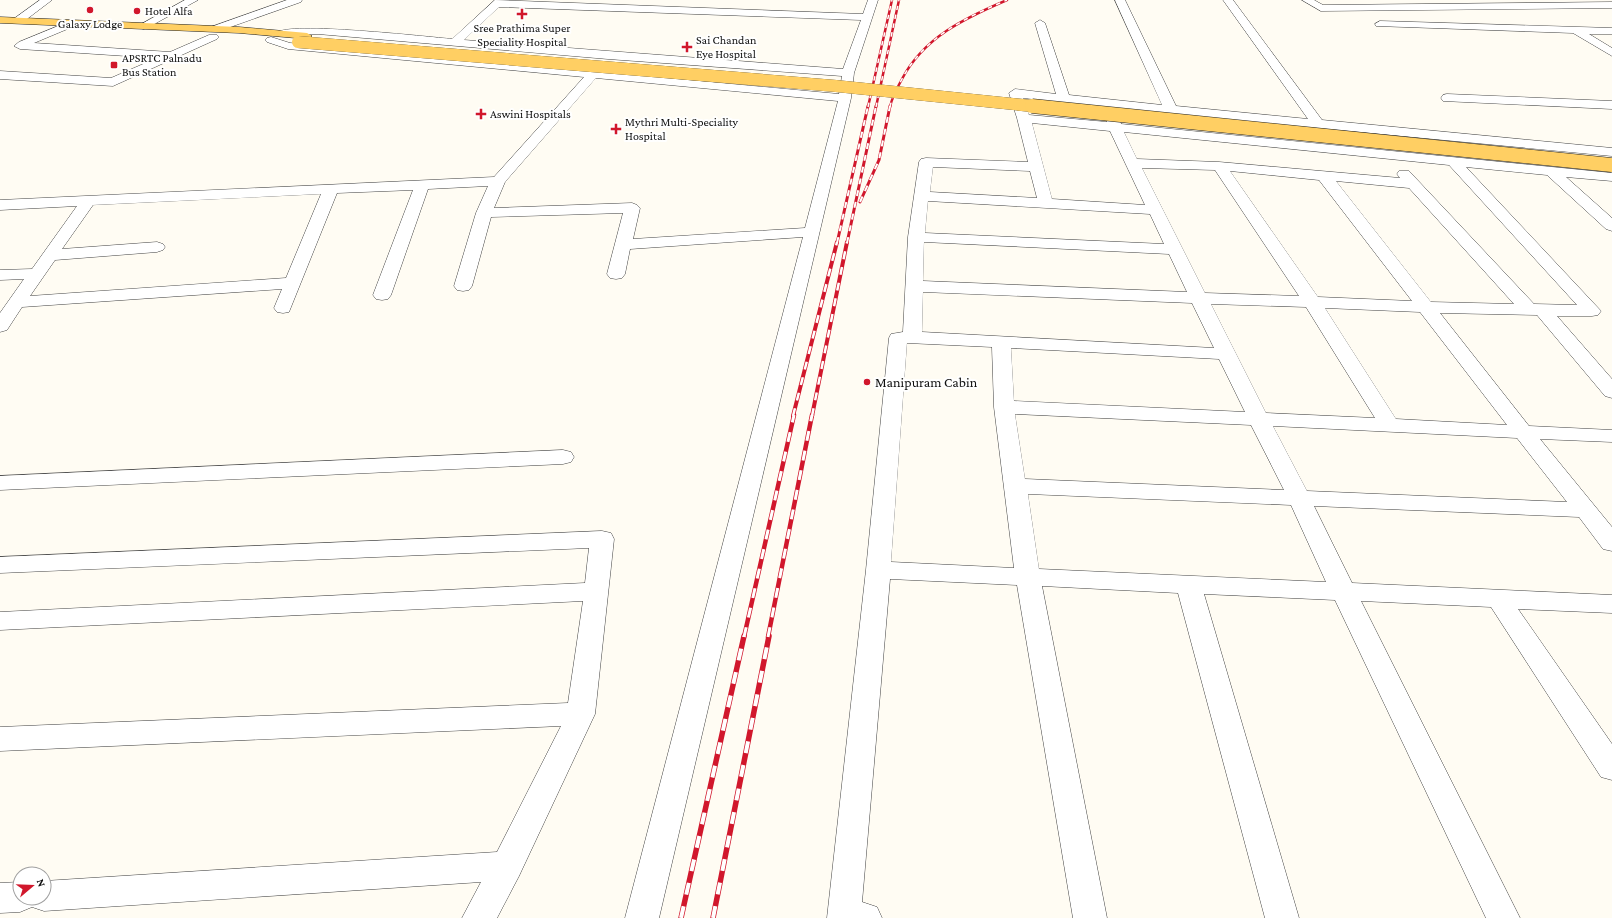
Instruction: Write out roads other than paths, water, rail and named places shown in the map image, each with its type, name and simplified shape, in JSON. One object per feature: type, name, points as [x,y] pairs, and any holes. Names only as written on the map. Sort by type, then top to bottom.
[{"type":"main road","points":[[0,20],[143,26],[271,40],[302,39],[850,81],[1612,156]]},
{"type":"main road","points":[[0,28],[55,31],[214,33],[239,30],[282,33],[302,39],[843,87],[1612,165]]},
{"type":"street","points":[[19,20],[47,0]]},
{"type":"street","points":[[143,26],[193,0]]},
{"type":"street","points":[[777,14],[782,0]]},
{"type":"street","points":[[1120,0],[1170,110]]},
{"type":"street","points":[[1228,0],[1318,124]]},
{"type":"street","points":[[1307,0],[1322,8],[1612,5]]},
{"type":"street","points":[[1561,0],[1574,5]]},
{"type":"street","points":[[239,30],[302,1]]},
{"type":"street","points":[[0,75],[113,82],[172,55],[214,33],[302,1]]},
{"type":"street","points":[[454,43],[499,2],[777,14],[869,9],[848,73],[845,98],[642,918]]},
{"type":"street","points":[[73,23],[20,46],[172,55]]},
{"type":"street","points":[[1040,23],[1064,98]]},
{"type":"street","points":[[1380,24],[1612,31]]},
{"type":"street","points":[[1576,30],[1612,54]]},
{"type":"street","points":[[282,33],[318,31],[608,56],[848,73]]},
{"type":"street","points":[[271,40],[288,46],[845,98]]},
{"type":"street","points":[[463,286],[484,213],[498,181],[593,75],[608,56]]},
{"type":"street","points":[[1046,204],[1024,118],[1015,93],[1170,110],[1612,152]]},
{"type":"street","points":[[1447,98],[1612,105]]},
{"type":"street","points":[[1111,104],[1115,128],[1226,354],[1299,498],[1344,593],[1504,918]]},
{"type":"street","points":[[1024,118],[1612,177]]},
{"type":"street","points":[[1386,154],[1535,309],[1612,392]]},
{"type":"street","points":[[912,337],[916,237],[926,162],[1037,167]]},
{"type":"street","points":[[914,286],[1426,307],[1592,311],[1453,162]]},
{"type":"street","points":[[1132,163],[1219,166],[1414,184]]},
{"type":"street","points":[[1219,166],[1312,302],[1390,426]]},
{"type":"street","points":[[1551,171],[1612,226]]},
{"type":"street","points":[[1323,175],[1584,510],[1612,543]]},
{"type":"street","points":[[0,205],[498,181]]},
{"type":"street","points":[[382,295],[422,184]]},
{"type":"street","points":[[284,308],[332,189]]},
{"type":"street","points":[[921,196],[1156,210]]},
{"type":"street","points":[[0,326],[35,274],[88,201]]},
{"type":"street","points":[[484,213],[632,208],[625,244],[616,274]]},
{"type":"street","points":[[625,244],[812,232]]},
{"type":"street","points":[[916,237],[1174,248]]},
{"type":"street","points":[[50,255],[157,247]]},
{"type":"street","points":[[0,275],[35,274]]},
{"type":"street","points":[[16,302],[293,283]]},
{"type":"street","points":[[851,917],[898,338],[912,337],[1226,354]]},
{"type":"street","points":[[1001,342],[1004,407],[1028,577],[1090,918]]},
{"type":"street","points":[[1004,407],[1612,436]]},
{"type":"street","points":[[0,484],[563,457]]},
{"type":"street","points":[[1015,486],[1584,510]]},
{"type":"street","points":[[2,567],[602,539],[597,591],[581,714],[508,866],[479,918]]},
{"type":"street","points":[[878,570],[1344,593],[1612,604]]},
{"type":"street","points":[[1189,585],[1282,918]]},
{"type":"street","points":[[0,621],[597,591]]},
{"type":"street","points":[[1499,600],[1612,768]]},
{"type":"street","points":[[0,739],[581,714]]},
{"type":"street","points":[[52,895],[508,866]]},
{"type":"street","points":[[0,898],[12,897]]},
{"type":"railway","points":[[868,107],[892,0]]},
{"type":"railway","points":[[876,107],[899,0]]},
{"type":"railway","points":[[890,107],[897,89],[911,64],[934,40],[961,22],[1007,0]]},
{"type":"railway","points":[[837,243],[868,106]]},
{"type":"railway","points":[[847,243],[876,106]]},
{"type":"railway","points":[[860,202],[879,160],[890,106]]},
{"type":"railway","points":[[793,416],[837,242]]},
{"type":"railway","points":[[812,416],[847,242]]},
{"type":"railway","points":[[744,637],[794,415]]},
{"type":"railway","points":[[768,637],[812,415]]},
{"type":"railway","points":[[681,918],[744,636]]},
{"type":"railway","points":[[713,918],[769,636]]},
{"type":"place","name":"Galaxy Lodge","points":[[90,10]]},
{"type":"place","name":"Hotel Alfa","points":[[137,11]]},
{"type":"place","name":"Sree Prathima Super Speciality Hospital","points":[[522,14]]},
{"type":"place","name":"Sai Chandan Eye Hospital","points":[[687,47]]},
{"type":"place","name":"APSRTC Palnadu Bus Station","points":[[114,65]]},
{"type":"place","name":"Aswini Hospitals","points":[[481,114]]},
{"type":"place","name":"Mythri Multi-Speciality Hospital","points":[[616,129]]},
{"type":"place","name":"Manipuram Cabin","points":[[867,382]]}]
